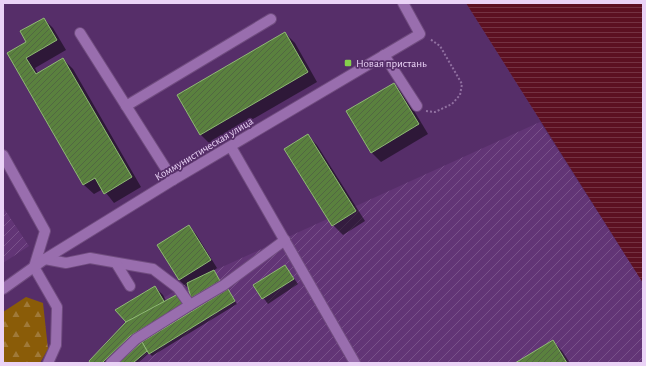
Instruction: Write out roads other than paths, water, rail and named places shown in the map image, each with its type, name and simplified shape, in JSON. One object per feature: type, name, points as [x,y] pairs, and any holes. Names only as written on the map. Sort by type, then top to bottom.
[{"type":"street","name":"Коммунистическая улица","points":[[3,288],[45,260],[174,180],[420,34],[404,3]]},
{"type":"street","points":[[126,106],[271,19]]},
{"type":"street","points":[[80,33],[174,180]]},
{"type":"street","points":[[384,55],[417,106]]},
{"type":"street","points":[[231,147],[355,363]]},
{"type":"street","points":[[3,155],[45,231],[34,267],[57,307],[56,345],[48,363]]},
{"type":"street","points":[[111,363],[136,339],[224,285],[285,240]]},
{"type":"street","points":[[45,260],[66,262],[90,258],[153,269],[178,288],[190,305]]},
{"type":"street","points":[[116,263],[130,286]]},
{"type":"place","name":"Новая пристань","points":[[348,63]]}]
